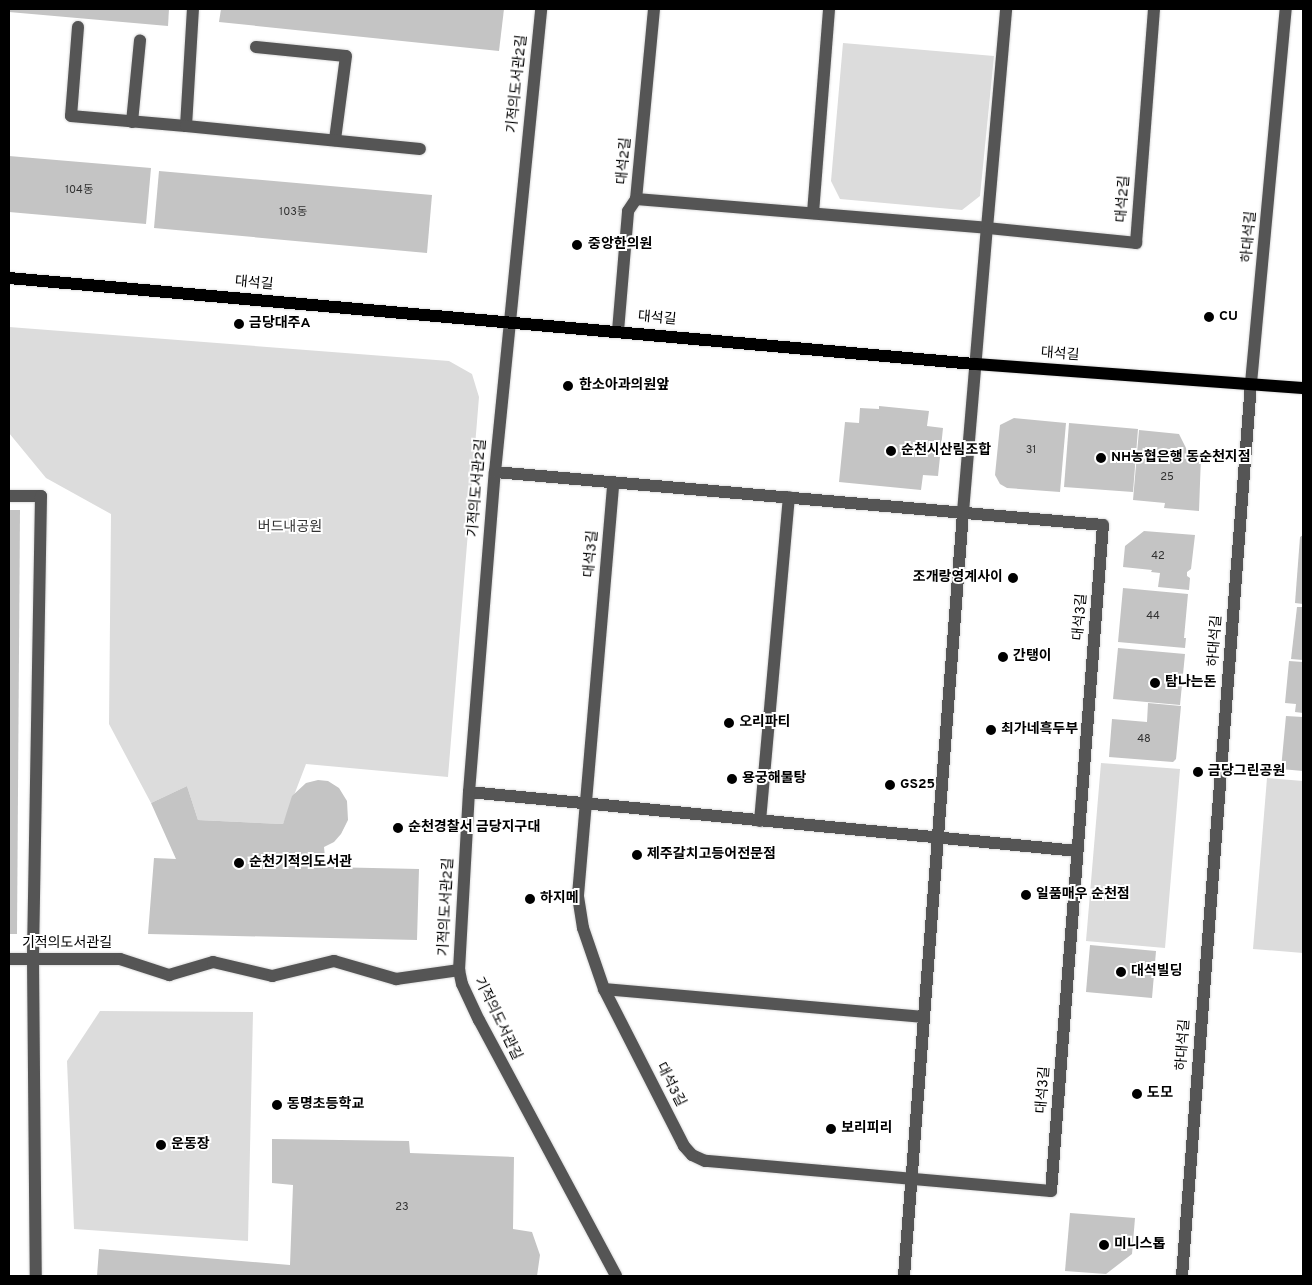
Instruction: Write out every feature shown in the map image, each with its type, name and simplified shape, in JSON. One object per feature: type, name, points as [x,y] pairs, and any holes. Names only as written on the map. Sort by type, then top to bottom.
[{"type":"main road","name":"대석길","points":[[9,278],[509,321],[975,364],[1303,388]]},
{"type":"street","points":[[186,126],[193,9]]},
{"type":"street","name":"기적의도서관2길","points":[[459,970],[469,792],[494,472],[541,9]]},
{"type":"street","name":"대석2길","points":[[654,9],[636,199],[987,228],[1136,243],[1154,9]]},
{"type":"street","points":[[813,213],[829,9]]},
{"type":"street","points":[[904,1276],[963,512],[1006,9]]},
{"type":"street","name":"하대석길","points":[[1182,1276],[1251,383],[1286,9]]},
{"type":"street","points":[[78,28],[71,116],[420,149]]},
{"type":"street","points":[[132,122],[140,40]]},
{"type":"street","points":[[256,46],[346,56],[335,140]]},
{"type":"street","points":[[618,331],[628,211],[636,199]]},
{"type":"street","points":[[494,472],[613,484]]},
{"type":"street","name":"대석3길","points":[[613,484],[963,512],[1103,525],[1051,1191],[705,1161],[692,1154],[684,1146],[604,989],[583,928],[578,895],[613,484]]},
{"type":"street","points":[[9,496],[40,496],[33,959],[36,1276]]},
{"type":"street","points":[[760,820],[789,497]]},
{"type":"street","points":[[469,792],[1077,851]]},
{"type":"street","name":"기적의도서관길","points":[[9,959],[120,959],[169,975],[213,962],[272,976],[334,961],[396,979],[459,970],[462,984],[479,1020],[616,1276]]},
{"type":"street","points":[[604,989],[924,1017]]},
{"type":"green space","points":[[843,43],[994,56],[980,196],[962,210],[840,199],[831,181]]},
{"type":"green space","name":"버드내공원","points":[[9,327],[449,361],[472,374],[479,397],[448,777],[306,764],[283,824],[198,820],[187,786],[151,803],[109,724],[111,514],[46,478],[9,433]]},
{"type":"green space","points":[[1101,763],[1180,769],[1165,948],[1086,941]]},
{"type":"green space","points":[[1267,778],[1303,781],[1303,953],[1253,949]]},
{"type":"green space","name":"운동장","points":[[100,1011],[253,1012],[248,1241],[74,1229],[67,1061]]},
{"type":"building","points":[[9,9],[169,9],[168,26],[9,12]]},
{"type":"building","points":[[221,9],[504,9],[499,51],[219,22]]},
{"type":"building","points":[[9,156],[151,168],[146,224],[9,212]]},
{"type":"building","points":[[159,171],[432,195],[427,253],[154,228]]},
{"type":"building","name":"순천시산림조합","points":[[879,406],[929,411],[927,426],[943,428],[938,476],[923,475],[921,490],[839,482],[845,422],[859,423],[860,408],[879,409]]},
{"type":"building","points":[[1014,418],[1066,423],[1060,492],[1007,488],[1000,484],[995,475],[1000,425]]},
{"type":"building","name":"NH농협은행 동순천지점","points":[[1069,423],[1138,429],[1133,492],[1064,487]]},
{"type":"building","points":[[1139,430],[1179,434],[1187,450],[1193,456],[1201,456],[1199,511],[1164,508],[1165,503],[1133,500]]},
{"type":"building","points":[[9,510],[20,510],[17,934],[9,934]]},
{"type":"building","points":[[1144,531],[1195,535],[1191,569],[1187,572],[1187,576],[1190,578],[1189,590],[1158,587],[1160,573],[1151,572],[1152,570],[1123,567],[1125,546]]},
{"type":"building","points":[[1303,535],[1303,604],[1295,603],[1300,537]]},
{"type":"building","points":[[1123,588],[1188,594],[1184,638],[1186,638],[1185,648],[1118,642]]},
{"type":"building","points":[[1297,607],[1303,607],[1303,660],[1291,659]]},
{"type":"building","points":[[1118,648],[1185,654],[1180,705],[1113,699]]},
{"type":"building","points":[[1289,661],[1303,662],[1303,713],[1295,712],[1296,704],[1285,703]]},
{"type":"building","points":[[1148,703],[1181,706],[1176,759],[1173,762],[1109,757],[1112,719],[1147,722]]},
{"type":"building","points":[[1286,716],[1303,717],[1303,771],[1281,769]]},
{"type":"building","name":"순천기적의도서관","points":[[318,780],[328,781],[339,788],[347,801],[348,820],[341,834],[334,842],[324,847],[326,867],[419,869],[417,940],[148,934],[154,858],[176,859],[151,803],[187,786],[198,820],[283,824],[292,796],[306,783]]},
{"type":"building","name":"대석빌딩","points":[[1090,945],[1156,951],[1152,998],[1086,992]]},
{"type":"building","points":[[272,1139],[409,1141],[410,1153],[514,1157],[513,1229],[532,1232],[540,1255],[537,1276],[97,1276],[99,1249],[290,1265],[293,1185],[272,1183]]},
{"type":"building","points":[[1070,1213],[1135,1218],[1132,1254],[1106,1274],[1065,1271]]},
{"type":"place","name":"중앙한의원","points":[[577,245]]},
{"type":"place","name":"CU","points":[[1209,317]]},
{"type":"place","name":"금당대주A","points":[[239,324]]},
{"type":"place","name":"한소아과의원앞","points":[[568,386]]},
{"type":"place","name":"순천시산림조합","points":[[891,451]]},
{"type":"place","name":"NH농협은행 동순천지점","points":[[1101,458]]},
{"type":"place","name":"조개랑영계사이","points":[[1013,578]]},
{"type":"place","name":"간탱이","points":[[1003,657]]},
{"type":"place","name":"탐나는돈","points":[[1155,683]]},
{"type":"place","name":"오리파티","points":[[729,723]]},
{"type":"place","name":"최가네흑두부","points":[[991,730]]},
{"type":"place","name":"금당그린공원","points":[[1198,772]]},
{"type":"place","name":"용궁해물탕","points":[[732,779]]},
{"type":"place","name":"GS25","points":[[890,785]]},
{"type":"place","name":"순천경찰서 금당지구대","points":[[398,828]]},
{"type":"place","name":"제주갈치고등어전문점","points":[[637,855]]},
{"type":"place","name":"순천기적의도서관","points":[[239,863]]},
{"type":"place","name":"일품매우 순천점","points":[[1026,895]]},
{"type":"place","name":"하지메","points":[[530,899]]},
{"type":"place","name":"대석빌딩","points":[[1121,972]]},
{"type":"place","name":"도모","points":[[1137,1094]]},
{"type":"place","name":"동명초등학교","points":[[277,1105]]},
{"type":"place","name":"보리피리","points":[[831,1129]]},
{"type":"place","name":"운동장","points":[[161,1145]]},
{"type":"place","name":"미니스톱","points":[[1104,1245]]}]
